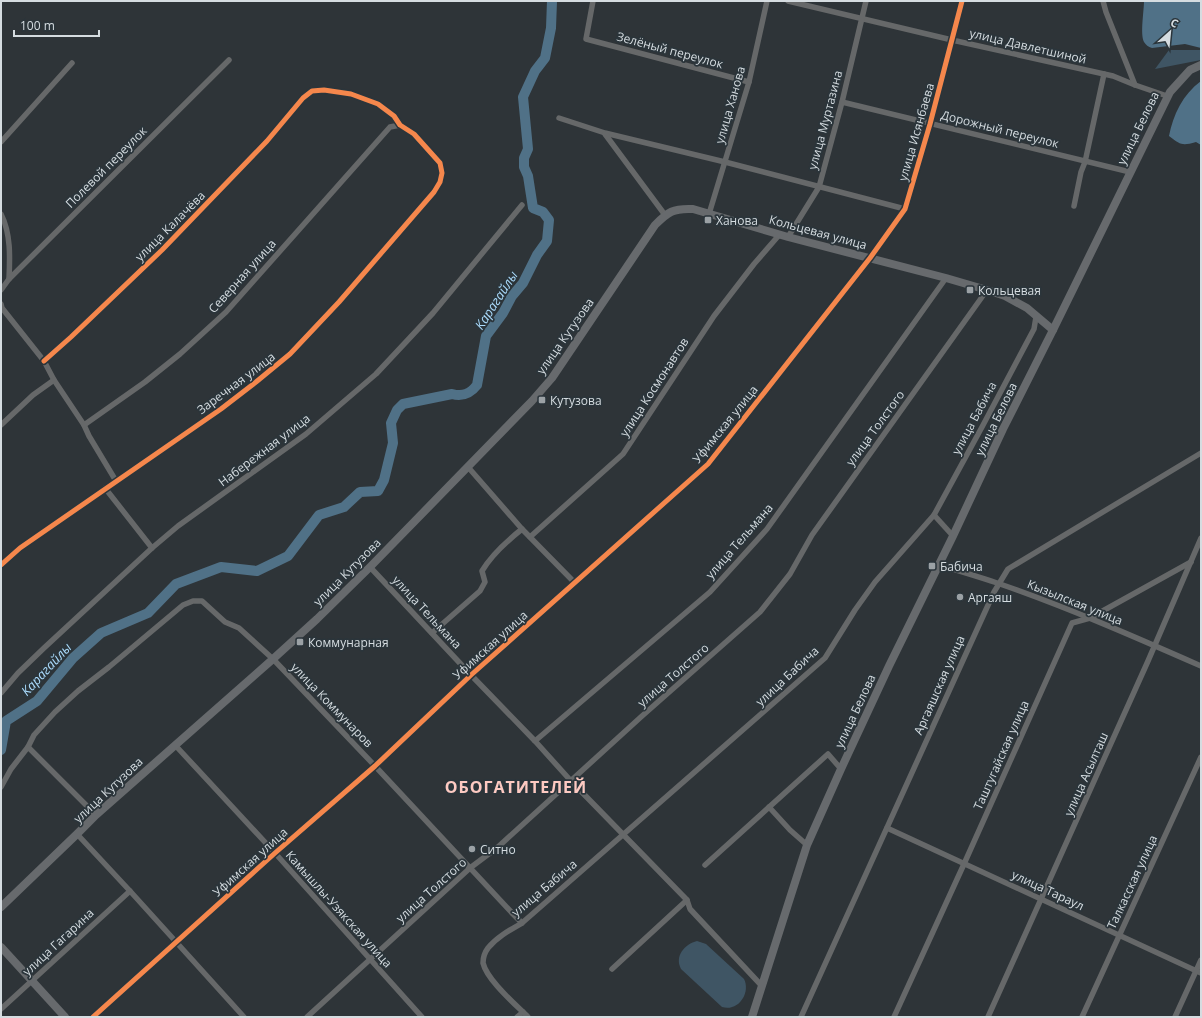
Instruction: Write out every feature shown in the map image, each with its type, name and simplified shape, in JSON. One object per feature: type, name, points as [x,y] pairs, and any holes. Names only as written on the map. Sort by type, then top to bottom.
[{"type":"main road","name":"улица Белова","points":[[752,1017],[807,845],[886,672],[953,536],[1003,429],[1054,330],[1167,96],[1176,84],[1190,70],[1201,65]]},
{"type":"main road","name":"Кольцевая улица","points":[[665,215],[672,211],[693,209],[987,290],[1005,296],[1027,308],[1036,317],[1054,330]]},
{"type":"main road","name":"улица Кутузова","points":[[1,907],[96,815],[273,659],[316,619],[370,567],[532,401],[552,378],[655,225],[665,215]]},
{"type":"main road","points":[[1,947],[64,1017]]},
{"type":"street","name":"Зелёный переулок","points":[[593,1],[586,39],[749,82]]},
{"type":"street","name":"улица Ханова","points":[[710,214],[749,82],[767,1]]},
{"type":"street","name":"улица Давлетшиной","points":[[788,1],[1113,76],[1167,96]]},
{"type":"street","name":"улица Муртазина","points":[[784,235],[819,187],[842,102],[866,1]]},
{"type":"street","name":"улица Исянбаева","points":[[870,258],[905,209],[930,124],[962,1]]},
{"type":"street","points":[[1103,1],[1135,85]]},
{"type":"street","name":"Полевой переулок","points":[[1,290],[9,279],[229,60]]},
{"type":"street","points":[[1,142],[72,63]]},
{"type":"street","points":[[1074,206],[1104,74]]},
{"type":"street","name":"улица Калачёва","points":[[44,361],[162,250],[267,141],[303,98],[312,91],[324,90],[351,94],[378,104],[394,116],[400,126]]},
{"type":"street","name":"Дорожный переулок","points":[[842,102],[1130,172]]},
{"type":"street","points":[[559,118],[605,133],[725,162],[905,209]]},
{"type":"street","name":"Заречная улица","points":[[1,565],[20,548],[221,409],[256,382],[290,354],[339,302],[434,192],[440,182],[442,172],[440,163],[414,134],[400,126]]},
{"type":"street","name":"Северная улица","points":[[84,425],[145,382],[180,354],[226,312],[390,127],[400,126]]},
{"type":"street","points":[[605,133],[665,215]]},
{"type":"street","name":"Набережная улица","points":[[1,693],[44,648],[152,548],[178,526],[306,434],[376,374],[433,313],[522,205]]},
{"type":"street","points":[[1,214],[7,229],[10,254],[9,279]]},
{"type":"street","name":"улица Космонавтов","points":[[530,537],[623,454],[714,316],[754,264],[784,235]]},
{"type":"street","name":"Уфимская улица","points":[[93,1017],[275,853],[375,766],[471,675],[708,464],[870,258]]},
{"type":"street","name":"улица Тельмана","points":[[535,741],[710,592],[767,529],[946,278]]},
{"type":"street","name":"улица Толстого","points":[[307,1017],[470,868],[498,847],[760,612],[790,574],[812,535],[987,290]]},
{"type":"street","points":[[1,304],[2,308],[44,361],[54,380],[84,425],[116,481]]},
{"type":"street","name":"улица Бабича","points":[[523,1012],[486,971],[483,961],[487,949],[497,939],[522,923],[825,658],[855,610],[875,582],[934,515],[1034,329],[1036,317]]},
{"type":"street","points":[[1,425],[33,395],[54,380]]},
{"type":"street","name":"Аргаяшская улица","points":[[801,1017],[994,592],[1008,569],[1201,453]]},
{"type":"street","points":[[468,467],[522,529],[574,582]]},
{"type":"street","points":[[105,488],[152,548]]},
{"type":"street","points":[[934,515],[953,536]]},
{"type":"street","points":[[432,633],[480,591],[485,582],[482,571],[486,564],[504,544],[522,529]]},
{"type":"street","name":"улица Асылташ","points":[[988,1017],[1155,646],[1201,538]]},
{"type":"street","name":"Таштугайская улица","points":[[894,1017],[1072,622],[1090,618],[1191,562]]},
{"type":"street","name":"Кызылская улица","points":[[939,565],[999,583],[1090,618],[1201,666]]},
{"type":"street","name":"улица Тельмана","points":[[370,567],[471,675],[624,834]]},
{"type":"street","name":"улица Коммунаров","points":[[28,747],[34,735],[55,712],[78,691],[183,606],[193,602],[202,601],[225,622],[239,628],[273,659],[522,923]]},
{"type":"street","name":"Камышлы-Узякская улица","points":[[175,745],[275,853],[422,1017]]},
{"type":"street","points":[[1,787],[11,769],[28,747],[96,815]]},
{"type":"street","name":"улица Белова","points":[[705,865],[828,754],[841,769]]},
{"type":"street","name":"Талкасская улица","points":[[1082,1017],[1201,757]]},
{"type":"street","points":[[769,807],[790,830],[807,845]]},
{"type":"street","name":"улица Тараул","points":[[887,828],[1199,971]]},
{"type":"street","points":[[78,834],[244,1017]]},
{"type":"street","points":[[624,834],[687,900],[690,909],[761,985]]},
{"type":"street","name":"улица Гагарина","points":[[1,1009],[130,891]]},
{"type":"street","points":[[612,969],[687,900]]},
{"type":"street","points":[[1175,1017],[1199,971],[1201,960]]},
{"type":"street","points":[[517,1017],[523,1012],[528,1017]]},
{"type":"shaded area","points":[[1144,1],[1201,1],[1201,48],[1185,44],[1152,48],[1147,46],[1144,42],[1142,34]]},
{"type":"shaded area","points":[[1169,50],[1201,50],[1201,60],[1155,69]]},
{"type":"shaded area","points":[[1201,81],[1201,145],[1196,142],[1182,144],[1169,136],[1173,120],[1189,92]]},
{"type":"shaded area","points":[[697,941],[706,944],[744,979],[746,990],[742,1000],[733,1007],[722,1007],[681,969],[679,960],[682,951],[688,945]]},
{"type":"waterway","name":"Карагайлы","points":[[1,750],[6,721],[37,701],[73,658],[101,633],[148,613],[176,584],[221,567],[257,571],[288,556],[319,515],[344,507],[360,492],[378,491],[384,480],[393,443],[391,423],[397,410],[403,404],[452,394],[463,395],[472,391],[477,385],[486,336],[503,313],[512,296],[523,283],[537,255],[547,241],[549,220],[543,212],[533,208],[528,176],[524,167],[524,158],[528,149],[523,97],[535,71],[545,58],[551,28],[552,1]]},
{"type":"cycle path","points":[[93,1017],[275,853],[375,766],[471,675],[708,464],[870,258],[905,209],[930,124],[962,1]]},
{"type":"cycle path","points":[[1,565],[20,548],[221,409],[290,354],[339,302],[434,192],[440,182],[442,173],[440,163],[414,134],[400,125],[394,116],[378,104],[351,94],[324,90],[312,91],[303,98],[267,141],[162,250],[44,361]]},
{"type":"place","name":"Ханова","points":[[708,220]]},
{"type":"place","name":"Кольцевая","points":[[970,290]]},
{"type":"place","name":"Кутузова","points":[[542,400]]},
{"type":"place","name":"Бабича","points":[[932,566]]},
{"type":"place","name":"Аргаяш","points":[[960,597]]},
{"type":"place","name":"Коммунарная","points":[[300,642]]},
{"type":"place","name":"Ситно","points":[[472,849]]},
{"type":"district","name":"ОБОГАТИТЕЛЕЙ","points":[[516,787]]}]
